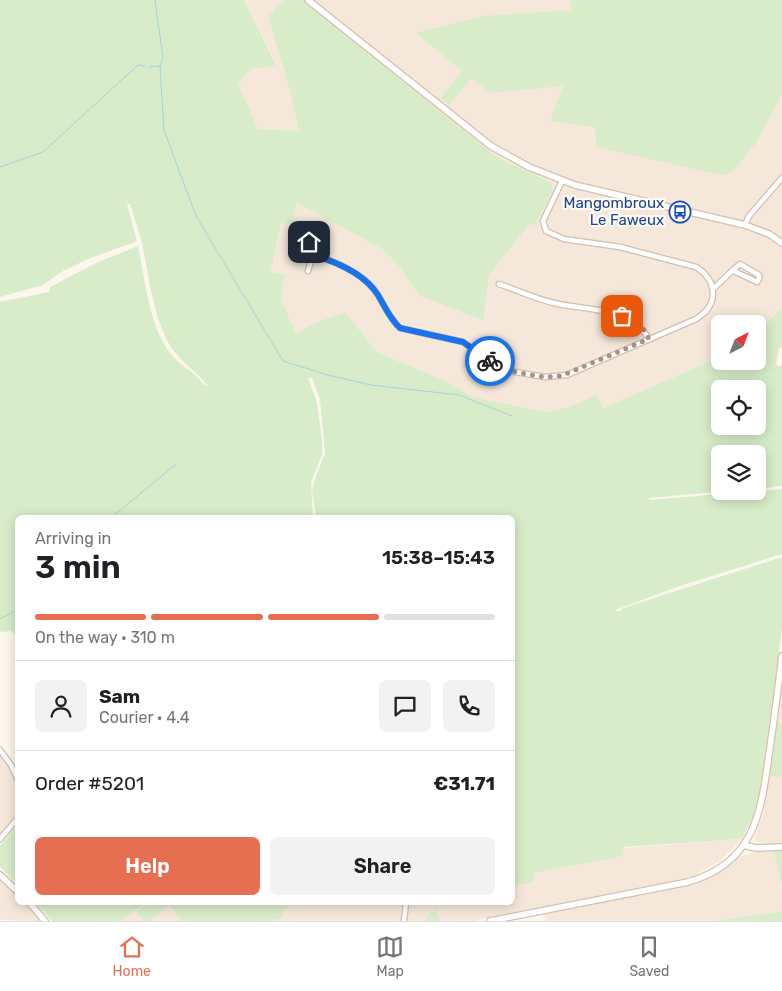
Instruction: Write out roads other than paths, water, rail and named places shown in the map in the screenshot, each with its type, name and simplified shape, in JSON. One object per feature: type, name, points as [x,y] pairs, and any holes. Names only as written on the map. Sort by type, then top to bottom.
[{"type":"main road","points":[[308,0],[501,153],[562,181],[596,191],[745,225],[769,234],[782,243]]},
{"type":"main road","points":[[490,921],[693,880],[720,867],[743,844],[756,822],[762,805],[782,656]]},
{"type":"main road","points":[[743,844],[756,848],[782,847]]},
{"type":"main road","points":[[0,875],[15,889]]},
{"type":"main road","points":[[32,905],[45,921]]},
{"type":"street","points":[[745,225],[749,216],[782,178]]},
{"type":"street","points":[[562,181],[543,221],[546,231],[551,235],[620,247],[696,268],[705,273],[714,288]]},
{"type":"street","points":[[308,271],[313,255],[309,242]]},
{"type":"street","points":[[313,255],[341,266],[364,280],[377,294],[400,328],[463,342],[492,363],[515,372],[545,377],[561,376],[703,315],[712,302],[714,288],[734,269],[740,264],[759,275],[759,279],[756,282],[749,280],[734,269]]},
{"type":"street","points":[[499,284],[554,303],[622,316],[644,330],[649,339]]},
{"type":"street","points":[[0,750],[15,774]]},
{"type":"street","points":[[0,839],[15,822]]},
{"type":"street","points":[[404,921],[406,905]]},
{"type":"waterway","points":[[155,0],[163,58],[160,66],[164,130],[196,216],[283,361],[328,375],[371,385],[459,395],[512,416]]},
{"type":"waterway","points":[[0,167],[43,152],[138,65],[145,66]]},
{"type":"waterway","points":[[149,67],[160,66]]},
{"type":"waterway","points":[[115,515],[176,464]]},
{"type":"waterway","points":[[0,619],[15,611]]},
{"type":"place","name":"Mangombroux Le Faweux","points":[[680,212]]}]
